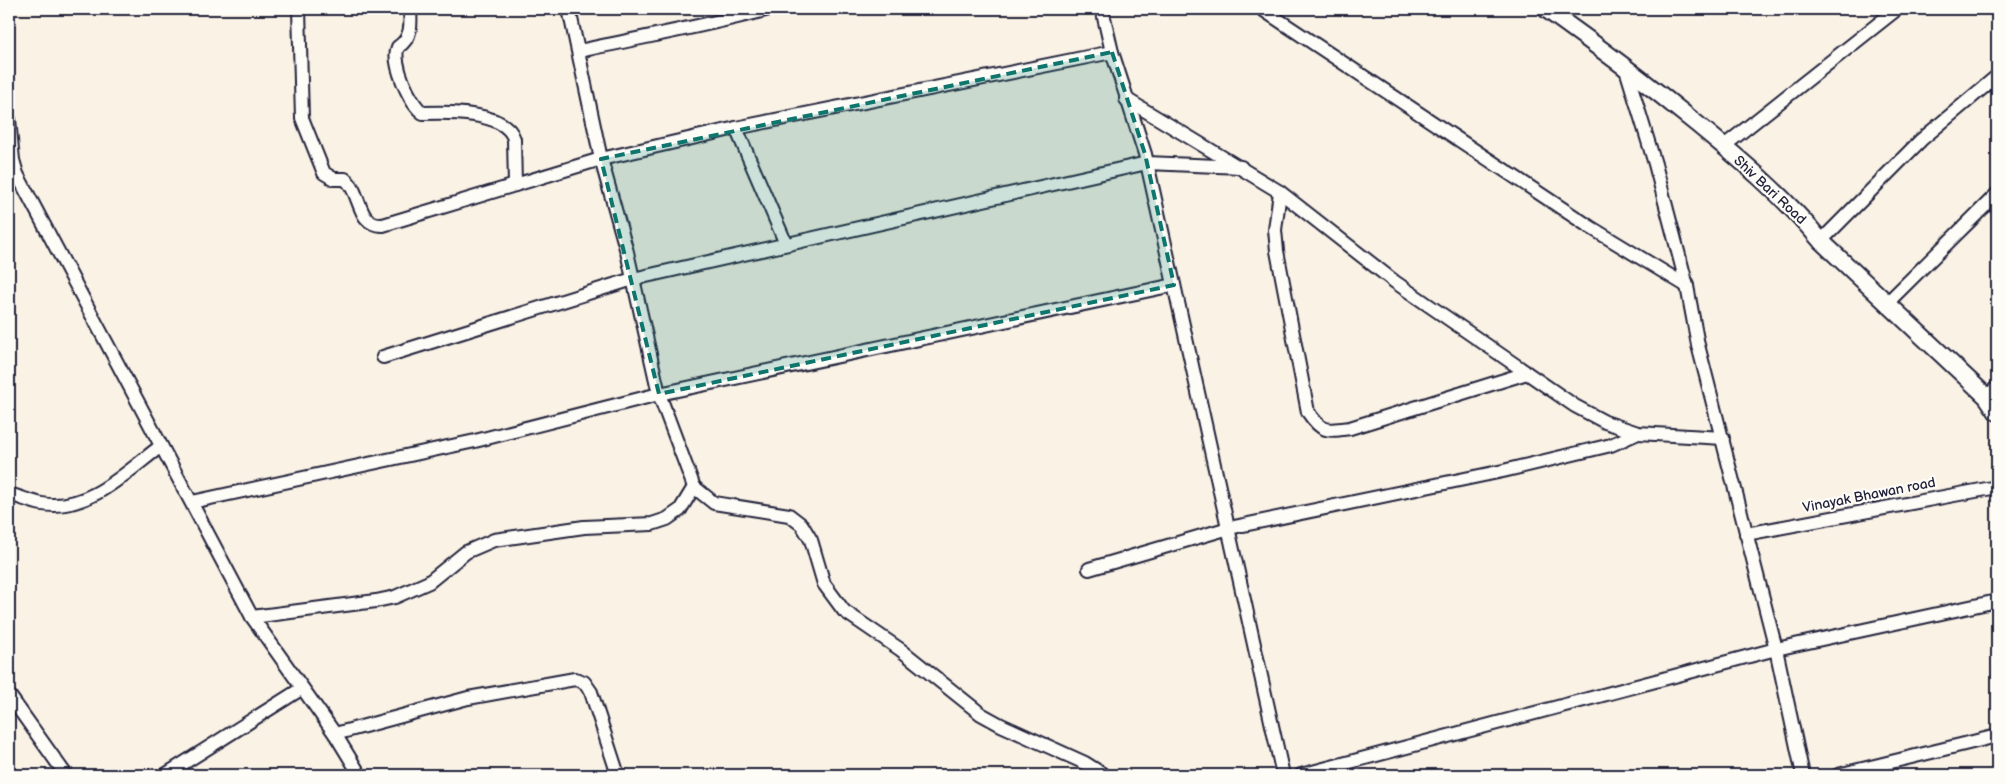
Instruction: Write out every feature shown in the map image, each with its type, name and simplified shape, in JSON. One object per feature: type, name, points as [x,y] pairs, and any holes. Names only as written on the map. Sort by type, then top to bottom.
[{"type":"street","points":[[299,9],[302,118],[324,173],[334,179],[345,178],[350,183],[368,222],[376,225],[384,225],[601,158],[736,128],[1112,52]]},
{"type":"street","points":[[410,9],[410,32],[405,43],[398,47],[395,61],[414,104],[423,113],[467,112],[505,126],[512,132],[514,139],[515,185]]},
{"type":"street","points":[[569,9],[601,158],[633,279],[660,394],[694,487],[714,503],[789,515],[802,526],[811,540],[824,584],[844,611],[901,650],[981,714],[1104,775]]},
{"type":"street","points":[[579,51],[672,31],[707,26],[769,9]]},
{"type":"street","points":[[1102,9],[1112,52],[1147,163],[1283,775]]},
{"type":"street","points":[[1262,9],[1590,228],[1687,286]]},
{"type":"street","name":"Shiv Bari Road","points":[[1546,9],[1625,66],[1724,146],[1798,213],[1821,241],[1992,392],[1997,412]]},
{"type":"street","points":[[1724,146],[1897,9]]},
{"type":"street","points":[[1625,66],[1655,164],[1687,286],[1698,345],[1724,438],[1746,534],[1776,649],[1803,775]]},
{"type":"street","points":[[1821,241],[1921,140],[1997,76]]},
{"type":"street","points":[[1126,99],[1280,192],[1395,282],[1582,410],[1604,422],[1638,433],[1724,438]]},
{"type":"street","points":[[9,119],[13,160],[17,174],[161,446],[252,616],[334,734],[360,775]]},
{"type":"street","points":[[736,128],[786,244]]},
{"type":"street","points":[[383,357],[633,279],[1147,163],[1241,167]]},
{"type":"street","points":[[1280,192],[1275,230],[1277,251],[1308,412],[1316,425],[1328,431],[1350,428],[1527,373]]},
{"type":"street","points":[[1888,302],[1997,194]]},
{"type":"street","points":[[192,502],[475,441],[660,394],[1174,285]]},
{"type":"street","points":[[1089,569],[1228,528],[1503,471],[1611,445],[1638,433]]},
{"type":"street","points":[[9,494],[43,504],[65,505],[85,500],[161,446]]},
{"type":"street","points":[[252,616],[376,601],[395,596],[429,582],[466,552],[494,540],[584,527],[652,524],[667,519],[680,510],[694,487]]},
{"type":"street","name":"Vinayak Bhawan road","points":[[1746,534],[1997,487]]},
{"type":"street","points":[[1301,775],[1776,649],[1997,600]]},
{"type":"street","points":[[334,734],[468,698],[575,679],[584,682],[591,692],[618,775]]},
{"type":"street","points":[[165,775],[302,689]]},
{"type":"street","points":[[9,695],[66,775]]},
{"type":"street","points":[[1838,775],[1997,736]]},
{"type":"highlighted area","points":[[1112,52],[1145,154],[1174,285],[659,394],[601,159]]}]
